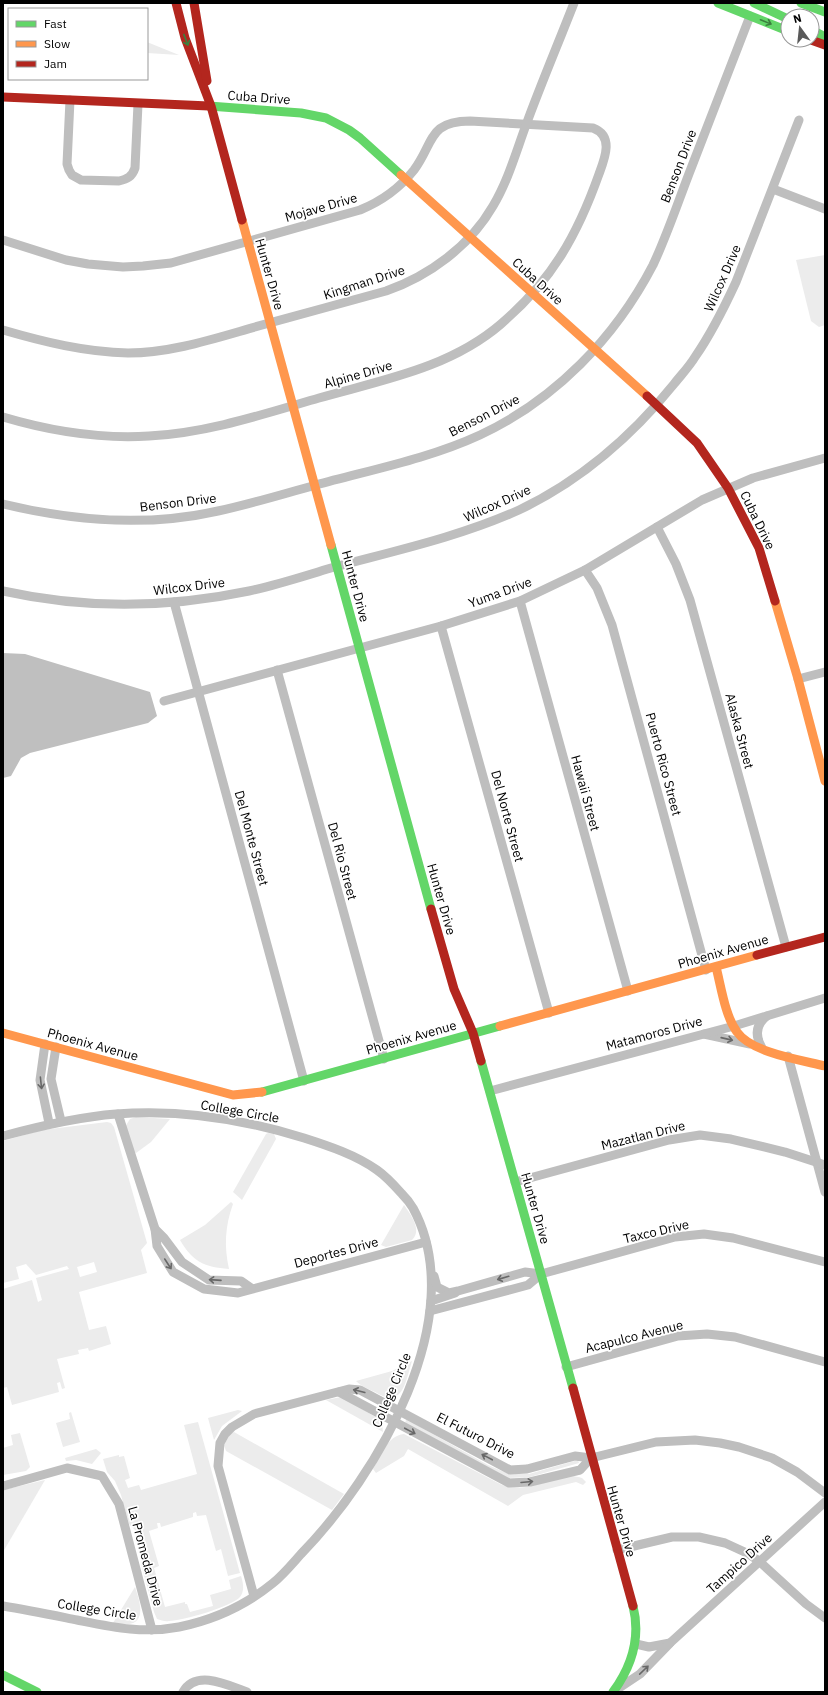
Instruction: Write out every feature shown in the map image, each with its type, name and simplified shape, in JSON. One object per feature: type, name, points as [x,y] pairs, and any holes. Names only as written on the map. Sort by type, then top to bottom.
[{"type":"main road","name":"Hunter Drive","points":[[176,3],[185,38],[211,106]]},
{"type":"main road","name":"Hunter Drive","points":[[194,3],[211,106],[247,242],[446,964],[454,989],[472,1033],[490,1091],[634,1608],[636,1644],[626,1675],[613,1692]]},
{"type":"main road","points":[[718,3],[780,28]]},
{"type":"main road","points":[[754,3],[780,15]]},
{"type":"main road","points":[[801,3],[825,12]]},
{"type":"main road","name":"Cuba Drive","points":[[3,97],[211,106],[301,113],[326,118],[349,130],[360,138],[406,178],[594,350],[657,405],[697,443],[728,488],[759,548],[798,679],[825,781]]},
{"type":"main road","name":"Phoenix Avenue","points":[[3,1033],[233,1095],[255,1094],[825,937]]},
{"type":"main road","points":[[716,967],[734,1026],[742,1038],[758,1046],[825,1066]]},
{"type":"main road","points":[[3,1674],[37,1692]]},
{"type":"street","name":"Kingman Drive","points":[[3,330],[45,342],[93,350],[128,353],[164,350],[182,347],[386,292],[410,282],[444,261],[490,212],[501,191],[574,3]]},
{"type":"street","name":"Benson Drive","points":[[3,504],[54,515],[112,521],[158,519],[216,512],[424,456],[479,435],[508,420],[533,404],[572,373],[594,350],[617,323],[641,286],[654,262],[750,16]]},
{"type":"street","points":[[70,100],[67,164],[72,175],[81,180],[119,181],[125,180],[133,174],[136,154],[138,104]]},
{"type":"street","name":"Wilcox Drive","points":[[3,591],[54,600],[91,604],[121,604],[174,602],[247,591],[467,530],[520,509],[576,477],[625,437],[657,405],[694,359],[724,308],[736,282],[799,120]]},
{"type":"street","name":"Mojave Drive","points":[[3,240],[66,260],[88,264],[123,267],[150,266],[247,242],[360,210],[372,205],[392,193],[421,160],[430,139],[441,127],[451,122],[470,121],[593,128],[601,133],[607,144]]},
{"type":"street","name":"Alpine Drive","points":[[3,418],[35,426],[85,434],[150,436],[208,428],[293,406],[407,374],[449,357],[474,343],[492,330],[532,294],[566,250],[579,226],[601,170],[607,152],[607,144]]},
{"type":"street","points":[[773,189],[825,209]]},
{"type":"street","name":"Yuma Drive","points":[[164,701],[441,626],[520,601],[585,570],[692,505],[728,488],[779,470],[825,458]]},
{"type":"street","name":"Alaska Street","points":[[657,527],[676,564],[690,600],[786,947]]},
{"type":"street","name":"Puerto Rico Street","points":[[585,570],[597,588],[612,625],[706,970]]},
{"type":"street","name":"Hawaii Street","points":[[520,601],[628,992]]},
{"type":"street","name":"Del Monte Street","points":[[174,602],[304,1081]]},
{"type":"street","name":"Del Norte Street","points":[[441,626],[549,1013]]},
{"type":"street","name":"Del Rio Street","points":[[277,670],[384,1058]]},
{"type":"street","points":[[798,679],[825,672]]},
{"type":"street","name":"Matamoros Drive","points":[[490,1091],[701,1033],[734,1026],[825,998]]},
{"type":"street","points":[[701,1033],[758,1046],[757,1029],[762,1020],[770,1014]]},
{"type":"street","points":[[45,1044],[40,1080],[49,1123]]},
{"type":"street","points":[[56,1047],[51,1079],[61,1121]]},
{"type":"street","points":[[788,1056],[821,1163],[825,1192]]},
{"type":"street","name":"College Circle","points":[[3,1136],[49,1123],[118,1114],[181,1114],[245,1122],[295,1135],[339,1151],[376,1169],[391,1181],[412,1206],[426,1242],[431,1266],[430,1311],[418,1365],[395,1423],[351,1495],[320,1534],[274,1582],[230,1610],[204,1620],[178,1627],[152,1630],[128,1630],[3,1606]]},
{"type":"street","name":"Deportes Drive","points":[[118,1114],[155,1229],[156,1246],[173,1272],[204,1290],[238,1293],[426,1242]]},
{"type":"street","name":"Mazatlan Drive","points":[[515,1182],[669,1140],[700,1135],[731,1139],[770,1148],[821,1163]]},
{"type":"street","name":"Deportes Drive","points":[[155,1229],[164,1238],[182,1262],[209,1280],[241,1281],[252,1288]]},
{"type":"street","name":"Taxco Drive","points":[[540,1274],[675,1237],[704,1234],[733,1238],[825,1262]]},
{"type":"street","points":[[431,1266],[437,1287],[449,1293],[525,1272],[540,1274]]},
{"type":"street","points":[[430,1311],[528,1285],[540,1274]]},
{"type":"street","points":[[431,1301],[458,1291]]},
{"type":"street","name":"Acapulco Avenue","points":[[566,1367],[678,1336],[706,1334],[735,1337],[825,1362]]},
{"type":"street","name":"El Futuro Drive","points":[[254,1596],[218,1466],[220,1443],[225,1434],[232,1427],[254,1414],[349,1389],[360,1390],[510,1470],[527,1470],[575,1456],[591,1458]]},
{"type":"street","name":"El Futuro Drive","points":[[339,1392],[509,1483],[530,1482],[580,1470],[591,1458]]},
{"type":"street","points":[[591,1458],[656,1442],[695,1440],[720,1443],[754,1451],[772,1458],[797,1472],[825,1493]]},
{"type":"street","name":"La Promeda Drive","points":[[3,1486],[67,1468],[102,1476],[119,1504],[152,1630]]},
{"type":"street","name":"Tampico Drive","points":[[613,1692],[640,1674],[670,1643],[825,1502]]},
{"type":"street","points":[[617,1550],[672,1537],[699,1536],[714,1539],[734,1546],[760,1562],[806,1604],[825,1618]]},
{"type":"street","points":[[636,1644],[649,1647],[670,1643]]},
{"type":"street","points":[[183,1692],[189,1684],[200,1680],[221,1683],[247,1692]]},
{"type":"shaded area","points":[[148,42],[179,55],[148,53]]},
{"type":"shaded area","points":[[825,255],[825,325],[819,327],[811,321],[796,260]]},
{"type":"shaded area","points":[[3,653],[25,654],[150,692],[157,716],[148,723],[30,753],[21,758],[11,776],[3,778]]},
{"type":"shaded area","points":[[136,1117],[170,1119],[151,1142],[136,1153],[133,1152],[125,1127],[130,1119]]},
{"type":"shaded area","points":[[107,1122],[111,1123],[114,1127],[147,1243],[141,1250],[147,1273],[79,1292],[89,1330],[106,1326],[111,1344],[89,1351],[88,1348],[78,1350],[79,1354],[57,1359],[65,1388],[62,1389],[60,1382],[57,1383],[59,1392],[12,1405],[7,1387],[3,1388],[3,1289],[32,1280],[38,1302],[42,1300],[36,1278],[69,1269],[67,1266],[36,1275],[26,1264],[16,1267],[19,1279],[3,1283],[3,1141],[42,1130]],"holes":[[[94,1262],[97,1272],[80,1277],[77,1267]]]},
{"type":"shaded area","points":[[266,1134],[274,1134],[276,1139],[242,1200],[233,1192]]},
{"type":"shaded area","points":[[231,1202],[233,1204],[228,1220],[226,1236],[226,1252],[229,1269],[206,1265],[190,1254],[180,1240],[205,1225]]},
{"type":"shaded area","points":[[404,1205],[416,1227],[415,1236],[412,1240],[386,1247],[381,1245]]},
{"type":"shaded area","points":[[412,1361],[405,1385],[397,1395],[392,1397],[384,1396],[356,1381],[392,1371]]},
{"type":"shaded area","points":[[341,1397],[379,1419],[382,1424],[383,1432],[326,1400]]},
{"type":"shaded area","points":[[238,1410],[242,1411],[222,1426],[214,1440],[208,1418]]},
{"type":"shaded area","points":[[71,1412],[80,1442],[63,1447],[56,1423],[70,1419],[69,1413]]},
{"type":"shaded area","points":[[406,1420],[488,1465],[509,1474],[529,1474],[578,1460],[579,1463],[530,1477],[508,1478],[405,1423]]},
{"type":"shaded area","points":[[198,1422],[240,1573],[228,1576],[221,1549],[216,1551],[206,1515],[197,1516],[196,1512],[193,1513],[193,1517],[161,1527],[160,1523],[157,1523],[158,1528],[149,1531],[159,1566],[154,1568],[165,1607],[185,1602],[190,1612],[213,1606],[210,1595],[231,1589],[229,1580],[241,1576],[243,1584],[242,1595],[235,1601],[218,1609],[195,1616],[164,1621],[157,1619],[154,1612],[141,1564],[143,1558],[136,1531],[129,1524],[121,1495],[115,1481],[107,1472],[103,1459],[119,1455],[119,1457],[124,1456],[130,1478],[125,1480],[128,1488],[139,1485],[141,1490],[197,1474],[184,1425]]},
{"type":"shaded area","points":[[234,1432],[344,1494],[332,1510],[226,1451],[224,1445],[230,1434]]},
{"type":"shaded area","points":[[20,1433],[30,1467],[26,1471],[3,1475],[3,1448],[13,1445],[11,1435]]},
{"type":"shaded area","points":[[404,1434],[502,1485],[527,1487],[568,1476],[582,1478],[586,1482],[583,1485],[576,1482],[523,1495],[508,1506],[408,1449],[404,1456],[376,1473],[373,1469],[385,1447],[393,1438]]},
{"type":"shaded area","points":[[96,1449],[101,1453],[92,1464],[76,1460],[66,1461],[65,1458]]},
{"type":"shaded area","points":[[45,1480],[3,1552],[3,1490]]},
{"type":"shaded area","points":[[135,1587],[140,1603],[137,1621],[131,1624],[113,1623]]},
{"type":"traffic: fast","points":[[718,3],[780,28]]},
{"type":"traffic: fast","points":[[754,3],[780,15]]},
{"type":"traffic: fast","points":[[801,3],[825,12]]},
{"type":"traffic: fast","points":[[820,34],[825,37]]},
{"type":"traffic: fast","points":[[209,106],[301,113],[326,118],[349,130],[360,138],[401,175]]},
{"type":"traffic: fast","points":[[331,545],[431,909]]},
{"type":"traffic: fast","points":[[262,1092],[500,1026]]},
{"type":"traffic: fast","points":[[481,1061],[573,1388]]},
{"type":"traffic: fast","points":[[613,1692],[630,1662],[633,1651],[636,1629],[633,1606]]},
{"type":"traffic: fast","points":[[3,1675],[37,1692]]},
{"type":"traffic: slow","points":[[401,175],[647,396]]},
{"type":"traffic: slow","points":[[242,220],[331,545]]},
{"type":"traffic: slow","points":[[775,601],[798,679],[825,781]]},
{"type":"traffic: slow","points":[[500,1026],[757,955]]},
{"type":"traffic: slow","points":[[716,967],[729,1018],[737,1032],[744,1039],[778,1055],[825,1066]]},
{"type":"traffic: slow","points":[[3,1033],[233,1095],[262,1092]]},
{"type":"traffic: jam","points":[[176,3],[185,38],[211,106],[242,220]]},
{"type":"traffic: jam","points":[[194,3],[207,81]]},
{"type":"traffic: jam","points":[[820,43],[825,45]]},
{"type":"traffic: jam","points":[[3,97],[209,106]]},
{"type":"traffic: jam","points":[[647,396],[697,443],[728,488],[759,548],[775,601]]},
{"type":"traffic: jam","points":[[431,909],[454,989],[473,1033],[481,1061]]},
{"type":"traffic: jam","points":[[757,955],[825,937]]},
{"type":"traffic: jam","points":[[573,1388],[633,1606]]}]
